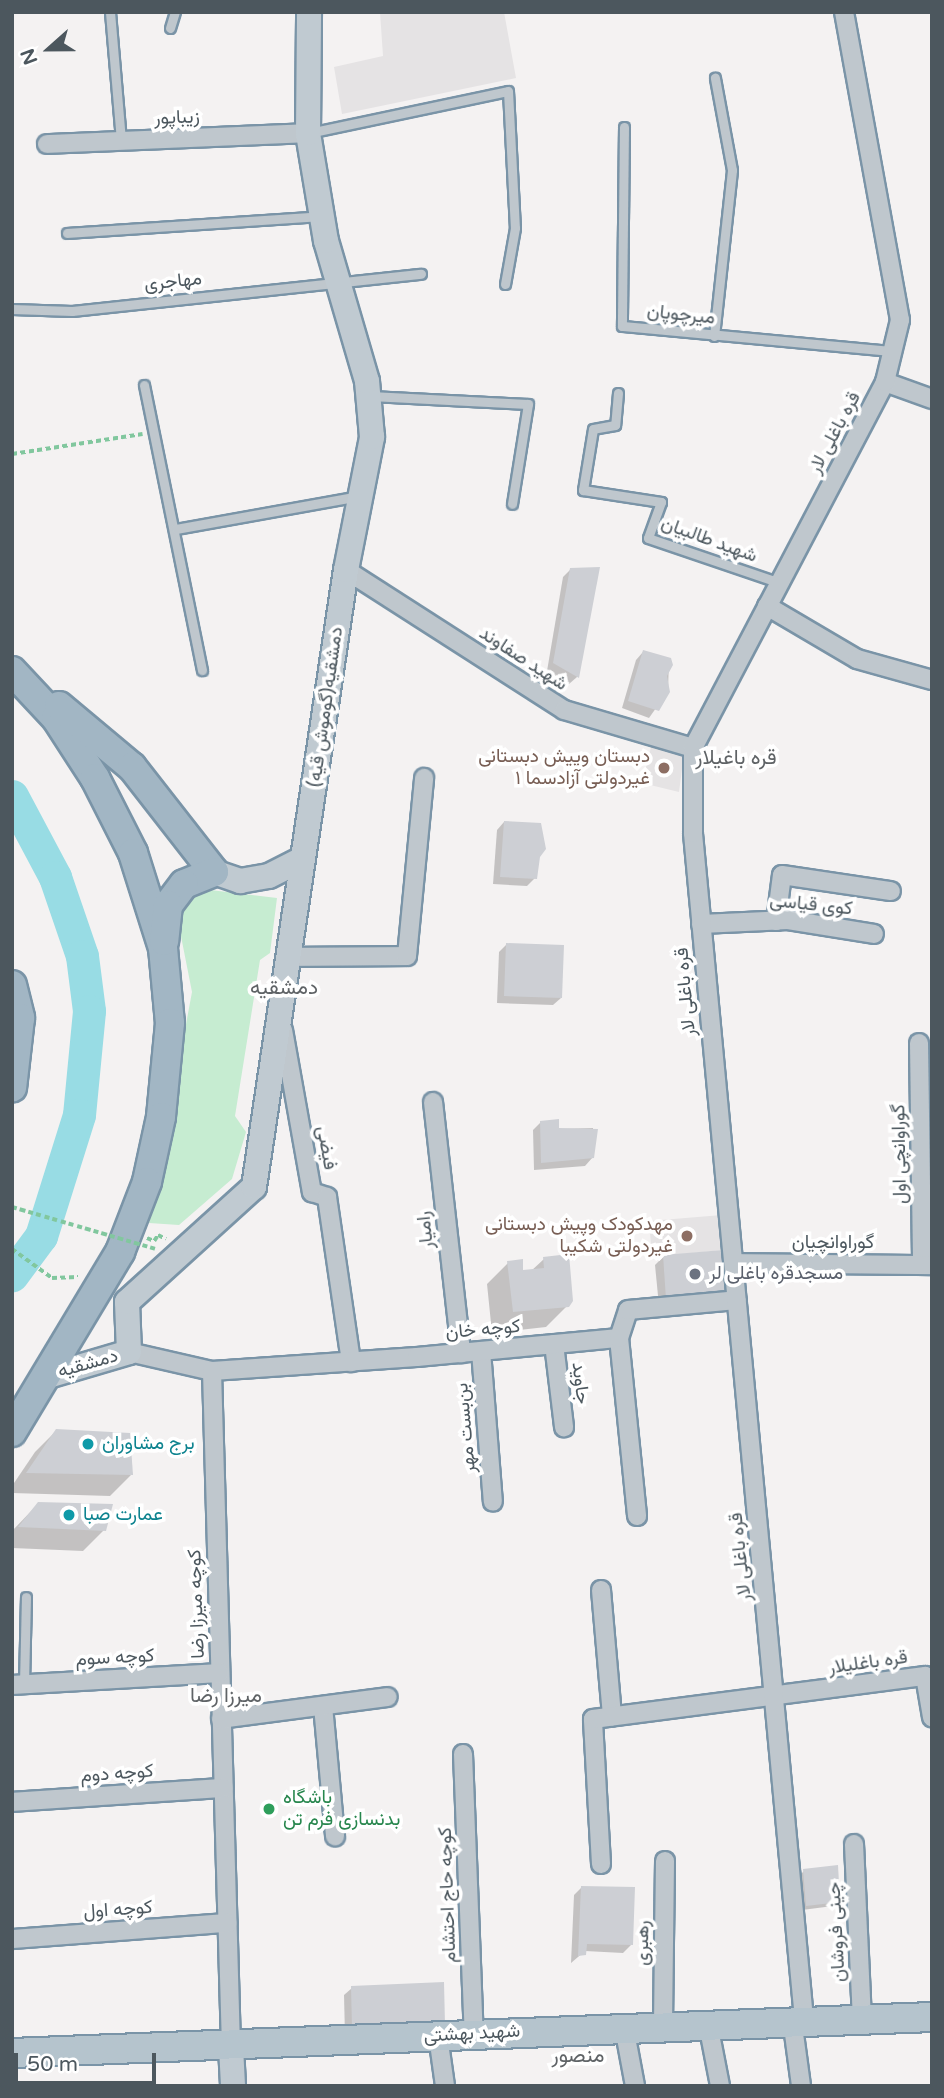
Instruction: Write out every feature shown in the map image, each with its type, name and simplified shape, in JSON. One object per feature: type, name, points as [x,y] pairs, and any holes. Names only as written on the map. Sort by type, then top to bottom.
[{"type":"highway","points":[[12,669],[132,767],[214,872],[184,884],[168,905],[163,948],[170,1023],[161,1117],[147,1182],[120,1252],[12,1432]]},
{"type":"highway","points":[[12,669],[56,718],[96,778],[133,853],[163,948]]},
{"type":"highway","points":[[12,985],[20,1017],[12,1088]]},
{"type":"main road","name":"دمشقیه(گوموش قیه)","points":[[129,1352],[127,1302],[254,1187],[346,570],[372,437],[368,396],[322,216],[308,133],[309,12]]},
{"type":"main road","points":[[214,872],[240,881],[269,876],[303,859]]},
{"type":"main road","name":"دمشقیه","points":[[48,1376],[129,1352]]},
{"type":"main road","name":"شهید بهشتى","points":[[12,2053],[231,2047],[798,2019],[932,2017]]},
{"type":"main road","points":[[231,2047],[233,2086]]},
{"type":"street","name":"قره باغلی لار","points":[[801,2086],[776,1697],[693,833],[693,748],[885,382],[900,320],[844,12]]},
{"type":"street","name":"زیباپور","points":[[47,144],[308,133]]},
{"type":"street","points":[[885,382],[932,399]]},
{"type":"street","name":"شهید صفاوند","points":[[346,570],[565,710],[693,748]]},
{"type":"street","points":[[768,606],[857,659],[932,680]]},
{"type":"street","points":[[288,957],[407,956],[424,779]]},
{"type":"street","points":[[776,920],[782,875],[891,891]]},
{"type":"street","name":"کوی قیاسی","points":[[701,924],[776,920],[874,934]]},
{"type":"street","name":"فیضی","points":[[280,1015],[312,1192],[327,1197],[351,1363]]},
{"type":"street","name":"گوراوانچی اول","points":[[919,1043],[927,1265]]},
{"type":"street","name":"رامیار","points":[[433,1102],[461,1353]]},
{"type":"street","name":"گوراوانچیان","points":[[734,1263],[927,1265]]},
{"type":"street","points":[[637,1516],[619,1338],[628,1310],[737,1300]]},
{"type":"street","name":"کوچه خان","points":[[212,1371],[351,1363],[619,1338]]},
{"type":"street","name":"جاوید","points":[[554,1344],[564,1427]]},
{"type":"street","name":"بن‌بست مهر","points":[[481,1351],[493,1502]]},
{"type":"street","points":[[129,1352],[212,1371]]},
{"type":"street","name":"کوچه میرزا رضا","points":[[212,1371],[231,2047]]},
{"type":"street","points":[[601,1590],[612,1717]]},
{"type":"street","name":"کوچه سوم","points":[[18,1685],[220,1673]]},
{"type":"street","name":"قره باغلیلار","points":[[776,1697],[925,1676],[932,1717]]},
{"type":"street","points":[[221,1719],[388,1697]]},
{"type":"street","points":[[601,1864],[593,1719],[776,1697]]},
{"type":"street","points":[[323,1706],[335,1836]]},
{"type":"street","name":"کوچه حاج احتشام","points":[[463,1754],[474,2034]]},
{"type":"street","name":"کوچه دوم","points":[[12,1802],[223,1788]]},
{"type":"street","name":"چینی فروشان","points":[[854,1844],[862,2018]]},
{"type":"street","name":"رهبری","points":[[663,2025],[665,1861]]},
{"type":"street","name":"کوچه اول","points":[[12,1939],[227,1923]]},
{"type":"street","points":[[708,2024],[720,2086]]},
{"type":"street","points":[[624,2027],[635,2086]]},
{"type":"street","points":[[438,2036],[445,2086]]},
{"type":"lane","points":[[110,12],[121,141]]},
{"type":"lane","points":[[170,28],[175,12]]},
{"type":"lane","points":[[714,336],[732,170],[715,78]]},
{"type":"lane","points":[[308,133],[508,92],[515,228],[505,284]]},
{"type":"lane","name":"میرچوپان","points":[[624,128],[622,326],[892,351]]},
{"type":"lane","points":[[67,233],[322,216]]},
{"type":"lane","name":"مهاجری","points":[[12,309],[72,311],[338,280],[421,274]]},
{"type":"lane","points":[[144,385],[176,529],[202,670]]},
{"type":"lane","name":"شهید طالبیان","points":[[618,393],[615,425],[593,429],[583,490],[660,502],[648,538],[780,583]]},
{"type":"lane","points":[[368,396],[528,404],[512,504]]},
{"type":"lane","points":[[176,529],[361,495]]},
{"type":"lane","points":[[18,1685],[26,1597]]},
{"type":"path","points":[[12,454],[154,432]]},
{"type":"path","points":[[12,1207],[159,1250]]},
{"type":"path","points":[[12,1249],[52,1278]]},
{"type":"shaded area","points":[[380,12],[504,12],[516,78],[342,114],[334,67],[383,56]]},
{"type":"shaded area","name":"دبستان وپیش دبستانی غیردولتی آزادسما ۱","points":[[652,743],[684,754],[679,792],[642,783]]},
{"type":"shaded area","name":"مهدکودک وپیش دبستانی غیردولتی شکیبا","points":[[722,1215],[723,1250],[652,1257],[649,1221]]},
{"type":"green space","points":[[202,889],[277,898],[270,953],[260,960],[235,1116],[246,1132],[232,1179],[179,1225],[149,1223],[192,992],[177,916]]},
{"type":"building","points":[[600,567],[579,678],[553,663],[570,568]]},
{"type":"building","points":[[643,650],[671,658],[673,665],[667,676],[670,692],[659,711],[628,701]]},
{"type":"building","points":[[504,821],[541,823],[546,849],[540,857],[537,879],[500,877]]},
{"type":"building","points":[[506,943],[564,945],[562,998],[504,996]]},
{"type":"building","points":[[559,1119],[559,1128],[598,1129],[594,1158],[541,1163],[540,1121]]},
{"type":"building","name":"مسجدقره باغلی لر","points":[[723,1250],[728,1293],[666,1299],[663,1255]]},
{"type":"building","points":[[569,1254],[573,1301],[569,1307],[513,1312],[507,1261],[523,1259],[523,1270],[544,1268],[543,1257]]},
{"type":"building","name":"برج مشاوران","points":[[56,1429],[130,1433],[133,1475],[26,1473]]},
{"type":"building","name":"عمارت صبا","points":[[38,1502],[113,1504],[106,1531],[18,1527]]},
{"type":"building","points":[[838,1865],[840,1902],[806,1906],[803,1869]]},
{"type":"building","points":[[581,1886],[635,1887],[633,1945],[587,1944],[586,1955],[578,1956]]},
{"type":"building","points":[[444,1982],[445,2025],[352,2029],[351,1986]]},
{"type":"waterway","points":[[12,796],[55,877],[82,956],[89,1011],[79,1115],[41,1236],[12,1275]]},
{"type":"place","name":"دبستان وپیش دبستانی غیردولتی آزادسما ۱","points":[[664,768]]},
{"type":"place","name":"مهدکودک وپیش دبستانی غیردولتی شکیبا","points":[[687,1236]]},
{"type":"place","name":"مسجدقره باغلی لر","points":[[695,1274]]},
{"type":"place","name":"برج مشاوران","points":[[88,1444]]},
{"type":"place","name":"عمارت صبا","points":[[69,1515]]},
{"type":"place","name":"باشگاه بدنسازی فرم تن","points":[[269,1809]]},
{"type":"district","name":"قره باغیلار","points":[[736,758]]},
{"type":"district","name":"دمشقیه","points":[[284,988]]},
{"type":"district","name":"میرزا رضا","points":[[226,1696]]},
{"type":"district","name":"منصور","points":[[578,2056]]}]
